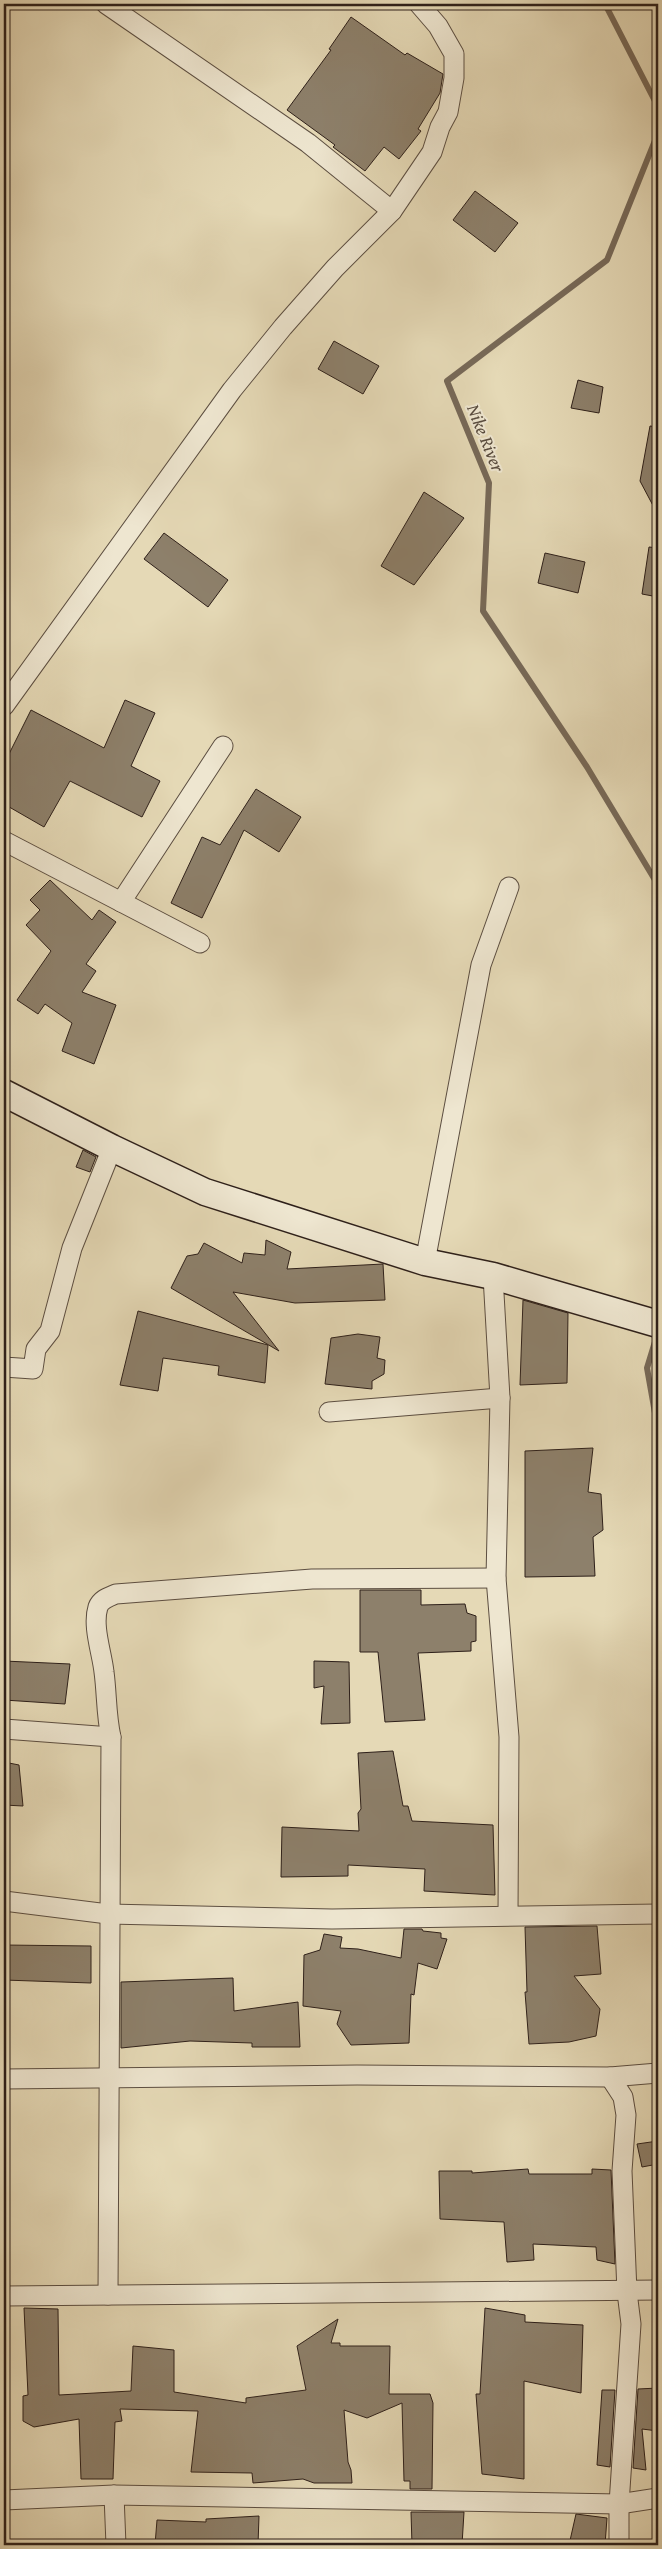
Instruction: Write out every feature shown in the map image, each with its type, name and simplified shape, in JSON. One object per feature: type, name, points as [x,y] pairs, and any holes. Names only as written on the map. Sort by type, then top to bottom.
[{"type":"main road","points":[[4,1093],[112,1148],[205,1192],[425,1262],[493,1276],[658,1324]]},
{"type":"street","points":[[106,4],[308,143],[392,211]]},
{"type":"street","points":[[4,706],[232,390],[335,268],[392,211],[432,152],[448,112],[454,78],[454,54],[449,42],[419,4]]},
{"type":"street","points":[[121,902],[223,746]]},
{"type":"street","points":[[4,841],[200,943]]},
{"type":"street","points":[[425,1262],[481,965],[508,887]]},
{"type":"street","points":[[4,1367],[34,1369],[36,1349],[50,1331],[72,1248],[112,1148]]},
{"type":"street","points":[[493,1276],[500,1398],[496,1578],[509,1737],[508,1915]]},
{"type":"street","points":[[329,1412],[500,1398]]},
{"type":"street","points":[[108,2295],[110,1737],[106,1718],[104,1674],[97,1614],[98,1606],[106,1598],[135,1593],[312,1579],[496,1578]]},
{"type":"street","points":[[4,1729],[110,1737]]},
{"type":"street","points":[[4,1901],[108,1914],[332,1919],[658,1914]]},
{"type":"street","points":[[4,2079],[357,2075],[610,2077],[658,2073]]},
{"type":"street","points":[[610,2077],[623,2097],[626,2115],[622,2171],[627,2292],[631,2324],[618,2504],[619,2545]]},
{"type":"street","points":[[4,2296],[627,2292],[658,2290]]},
{"type":"street","points":[[114,2496],[116,2545]]},
{"type":"street","points":[[4,2500],[114,2496],[618,2504],[658,2498]]},
{"type":"building","points":[[351,17],[405,55],[407,53],[443,74],[440,93],[418,129],[421,131],[399,159],[384,147],[365,171],[333,147],[335,145],[287,110],[331,50],[329,49]]},
{"type":"building","points":[[475,191],[518,223],[495,252],[453,220]]},
{"type":"building","points":[[334,341],[379,366],[363,394],[318,369]]},
{"type":"building","points":[[578,380],[603,387],[599,413],[571,408]]},
{"type":"building","points":[[650,426],[658,427],[658,515],[640,481]]},
{"type":"building","points":[[424,492],[464,518],[414,585],[381,566]]},
{"type":"building","points":[[164,533],[228,580],[208,607],[144,559]]},
{"type":"building","points":[[649,547],[658,548],[658,597],[642,594]]},
{"type":"building","points":[[545,553],[585,562],[578,593],[538,583]]},
{"type":"building","points":[[125,700],[155,713],[131,766],[160,781],[142,817],[70,781],[44,827],[4,804],[4,764],[31,710],[104,748]]},
{"type":"building","points":[[256,789],[301,817],[279,852],[244,830],[202,918],[171,903],[202,837],[220,845]]},
{"type":"building","points":[[50,880],[92,920],[99,910],[116,922],[86,964],[96,971],[82,992],[116,1005],[94,1064],[62,1051],[72,1023],[45,1004],[38,1014],[17,1000],[51,951],[26,925],[40,910],[30,900]]},
{"type":"building","points":[[83,1150],[96,1157],[90,1172],[76,1167]]},
{"type":"building","points":[[266,1240],[291,1252],[287,1269],[383,1264],[385,1300],[295,1303],[233,1292],[279,1351],[171,1288],[187,1256],[198,1254],[204,1243],[242,1263],[244,1253],[265,1255]]},
{"type":"building","points":[[523,1300],[568,1313],[567,1383],[520,1385]]},
{"type":"building","points":[[138,1311],[268,1345],[265,1383],[218,1375],[219,1366],[163,1358],[158,1391],[120,1385]]},
{"type":"building","points":[[358,1334],[380,1337],[377,1358],[385,1360],[384,1374],[372,1381],[372,1389],[325,1384],[331,1338]]},
{"type":"building","points":[[593,1448],[588,1492],[601,1494],[603,1530],[593,1537],[595,1576],[525,1577],[525,1451]]},
{"type":"building","points":[[360,1590],[421,1590],[421,1605],[465,1604],[467,1613],[476,1616],[476,1641],[471,1642],[471,1651],[418,1653],[425,1720],[385,1722],[378,1652],[360,1652]]},
{"type":"building","points":[[4,1661],[70,1664],[65,1704],[4,1700]]},
{"type":"building","points":[[314,1661],[349,1662],[350,1723],[321,1724],[324,1686],[314,1688]]},
{"type":"building","points":[[393,1751],[403,1806],[408,1806],[412,1821],[493,1825],[495,1895],[424,1891],[425,1869],[348,1865],[348,1876],[281,1877],[282,1827],[359,1831],[358,1813],[361,1809],[358,1753]]},
{"type":"building","points":[[4,1762],[19,1765],[23,1806],[4,1805]]},
{"type":"building","points":[[597,1926],[601,1974],[574,1976],[600,2009],[596,2036],[569,2042],[529,2044],[525,1992],[527,1992],[525,1927]]},
{"type":"building","points":[[404,1929],[422,1929],[423,1931],[441,1933],[441,1938],[447,1939],[437,1969],[418,1963],[414,1995],[411,1994],[409,2043],[351,2045],[337,2024],[341,2011],[303,2006],[304,1955],[320,1950],[324,1934],[342,1937],[340,1948],[358,1949],[401,1958]]},
{"type":"building","points":[[4,1945],[91,1946],[91,1983],[4,1980]]},
{"type":"building","points":[[233,1978],[234,2011],[298,2002],[300,2047],[252,2047],[252,2043],[190,2041],[121,2048],[121,1982]]},
{"type":"building","points":[[658,2141],[658,2164],[642,2167],[637,2144]]},
{"type":"building","points":[[528,2169],[529,2174],[592,2174],[592,2169],[611,2170],[615,2264],[597,2260],[596,2247],[533,2244],[534,2260],[507,2262],[504,2222],[440,2219],[439,2171],[472,2171],[472,2173]]},
{"type":"building","points":[[24,2308],[58,2309],[59,2395],[131,2391],[133,2346],[174,2350],[174,2392],[246,2403],[246,2398],[306,2390],[297,2346],[338,2319],[331,2343],[340,2343],[340,2346],[390,2346],[389,2394],[430,2394],[433,2403],[432,2489],[410,2489],[410,2481],[404,2481],[402,2403],[367,2418],[344,2410],[348,2462],[352,2483],[314,2483],[303,2479],[253,2483],[252,2473],[191,2472],[198,2411],[120,2409],[122,2421],[115,2422],[113,2479],[81,2479],[79,2419],[34,2427],[23,2421],[23,2396],[28,2395]]},
{"type":"building","points":[[485,2308],[525,2315],[525,2322],[583,2325],[581,2393],[524,2381],[524,2479],[482,2474],[476,2394],[480,2394]]},
{"type":"building","points":[[658,2388],[658,2431],[642,2429],[646,2470],[633,2468],[638,2389]]},
{"type":"building","points":[[602,2390],[615,2390],[610,2467],[597,2465]]},
{"type":"building","points":[[411,2512],[464,2512],[462,2545],[412,2545]]},
{"type":"building","points":[[576,2514],[607,2518],[605,2545],[569,2545]]},
{"type":"building","points":[[259,2516],[258,2545],[155,2545],[157,2520],[206,2522],[206,2519]]},
{"type":"waterway","name":"Nike River","points":[[605,4],[658,107]]},
{"type":"waterway","name":"Nike River","points":[[658,133],[607,260],[447,381],[489,483],[483,611],[587,767],[658,885]]},
{"type":"waterway","name":"Nike River","points":[[658,1332],[647,1368],[658,1430]]}]
